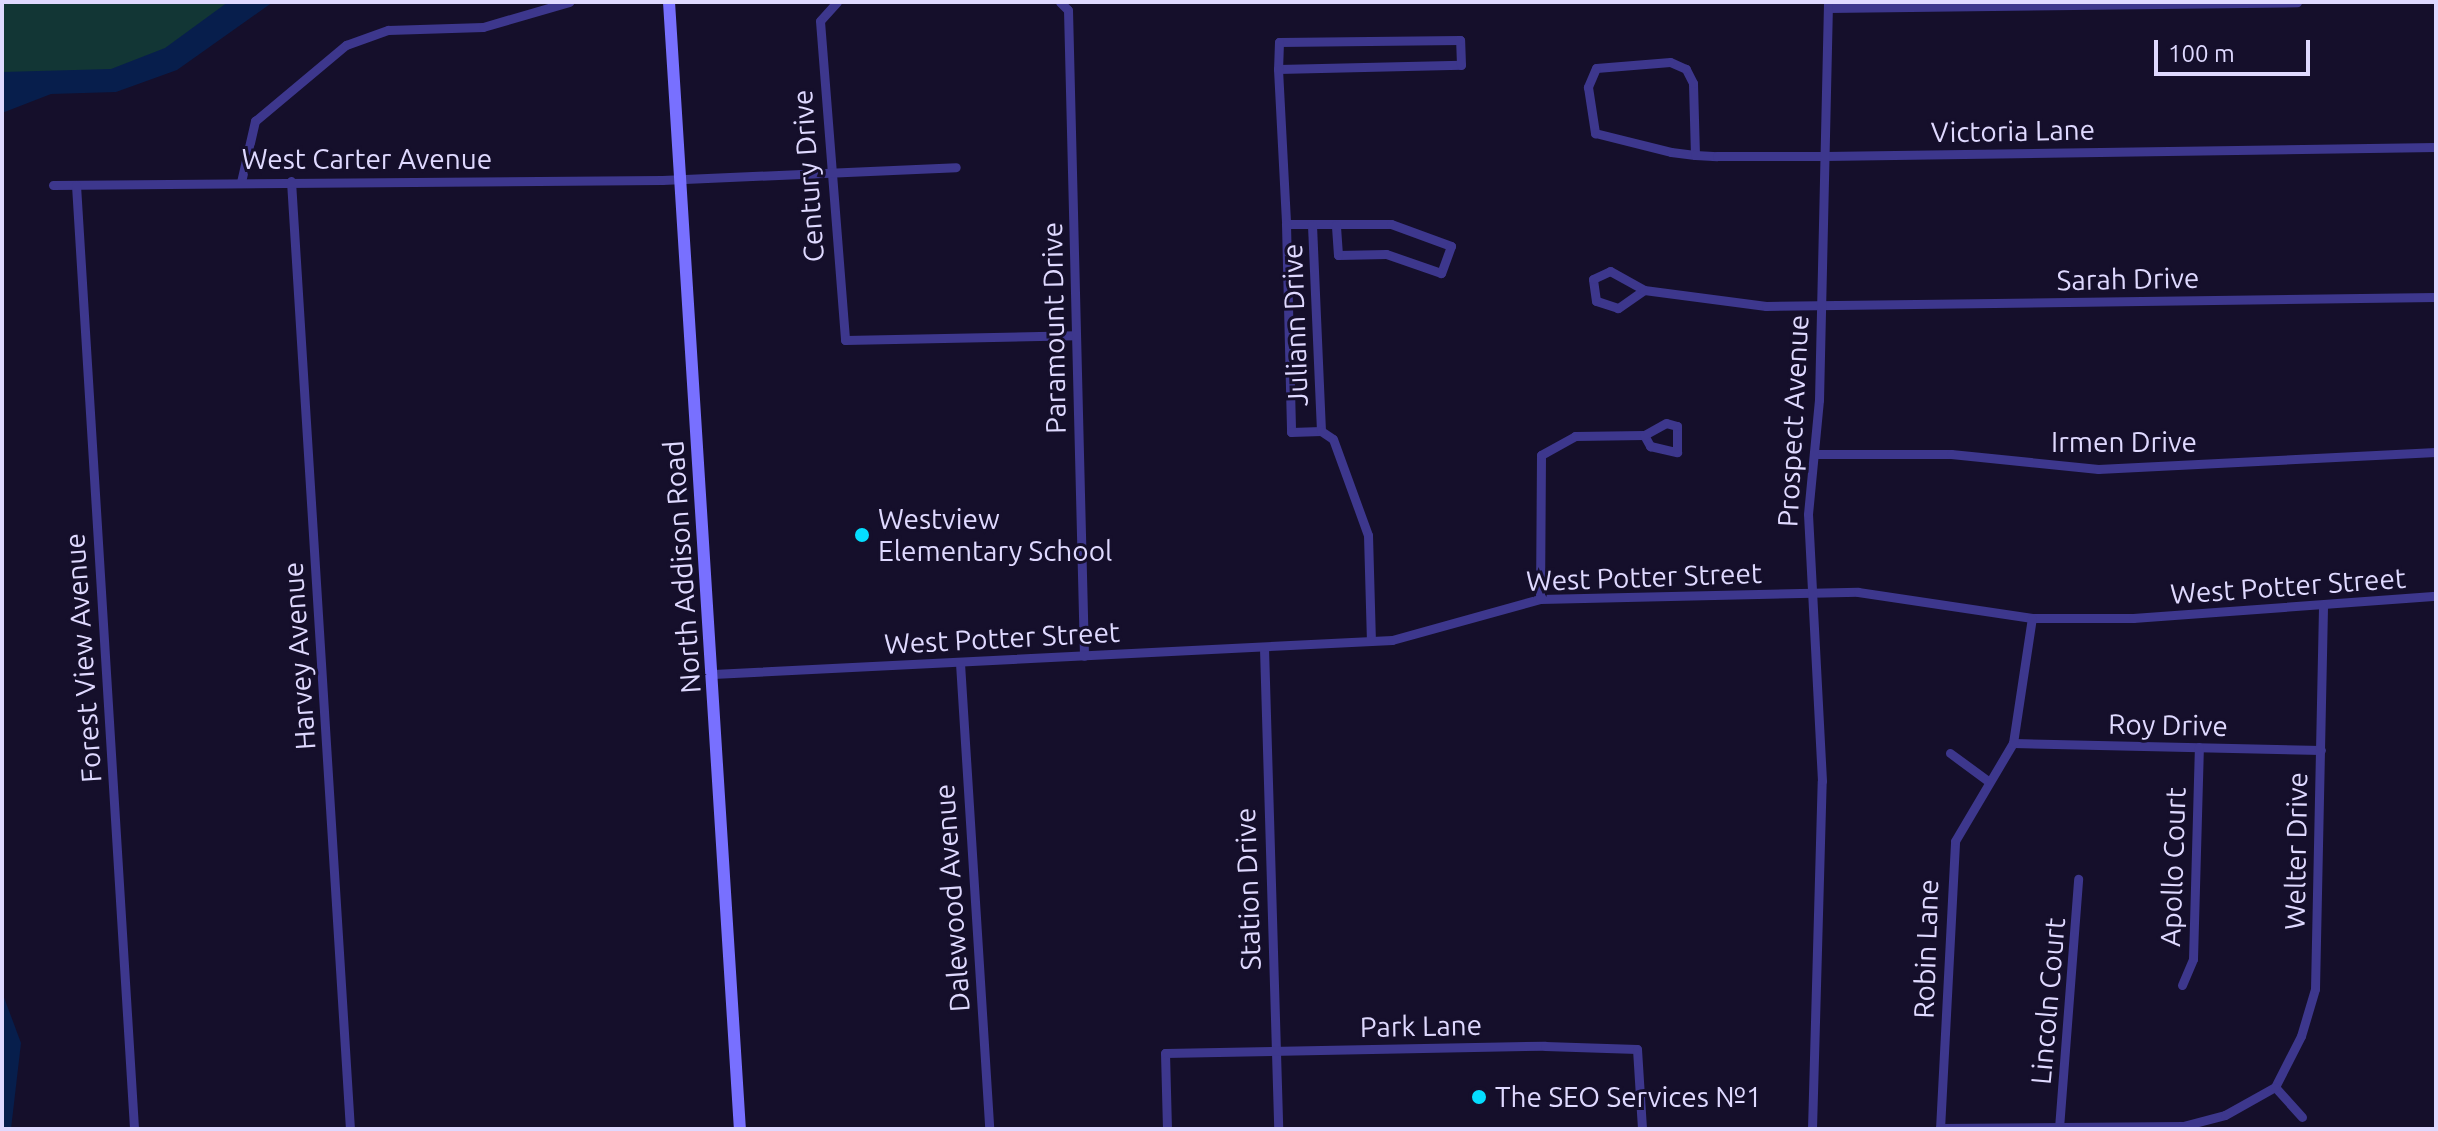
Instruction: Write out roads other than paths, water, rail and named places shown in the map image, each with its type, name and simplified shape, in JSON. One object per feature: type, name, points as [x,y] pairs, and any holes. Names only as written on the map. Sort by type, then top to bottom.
[{"type":"street","points":[[241,182],[255,121],[346,45],[388,30],[483,27],[569,2]]},
{"type":"street","name":"North Addison Road","points":[[669,2],[740,1129]]},
{"type":"street","name":"Century Drive","points":[[837,2],[823,10],[830,172],[845,340],[1076,335]]},
{"type":"street","name":"Paramount Drive","points":[[1060,2],[1068,13],[1084,656]]},
{"type":"street","points":[[1828,5],[2297,2]]},
{"type":"street","name":"Prospect Avenue","points":[[1812,1129],[1822,924],[1814,592],[1808,514],[1821,306],[1828,5]]},
{"type":"street","points":[[1460,40],[1461,65],[1278,69],[1279,42],[1460,40]]},
{"type":"street","name":"Victoria Lane","points":[[1695,155],[1693,83],[1686,69],[1670,62],[1596,68],[1588,87],[1595,133],[1695,155],[1825,156],[2436,147]]},
{"type":"street","name":"Juliann Drive","points":[[1278,69],[1286,224],[1312,225],[1321,431],[1333,439],[1368,535],[1371,641]]},
{"type":"street","name":"West Carter Avenue","points":[[53,185],[681,179],[956,167]]},
{"type":"street","name":"Harvey Avenue","points":[[291,181],[350,1129]]},
{"type":"street","name":"Forest View Avenue","points":[[76,185],[134,1129]]},
{"type":"street","points":[[1286,224],[1291,432],[1321,431]]},
{"type":"street","points":[[1312,225],[1391,224],[1451,246],[1441,273],[1386,254],[1338,255],[1336,225]]},
{"type":"street","name":"Sarah Drive","points":[[1644,290],[1618,308],[1596,301],[1593,279],[1610,271],[1644,290],[1700,302],[1821,306],[2436,297]]},
{"type":"street","points":[[1540,599],[1541,455],[1564,438],[1644,435]]},
{"type":"street","name":"Irmen Drive","points":[[1814,454],[1951,454],[2098,469],[2436,452]]},
{"type":"street","name":"West Potter Street","points":[[713,674],[1371,641],[1540,599],[1814,592],[2032,618],[2323,607],[2436,596]]},
{"type":"street","name":"Welter Drive","points":[[2275,1087],[2313,1001],[2323,607]]},
{"type":"street","name":"Robin Lane","points":[[1940,1129],[1955,841],[2013,743],[2032,618]]},
{"type":"street","name":"Station Drive","points":[[1264,648],[1278,1129]]},
{"type":"street","name":"Dalewood Avenue","points":[[960,663],[989,1129]]},
{"type":"street","name":"Roy Drive","points":[[2013,743],[2321,750]]},
{"type":"street","name":"Apollo Court","points":[[2182,985],[2193,959],[2199,747]]},
{"type":"street","points":[[1950,753],[1988,781]]},
{"type":"street","name":"Lincoln Court","points":[[2059,1128],[2078,879]]},
{"type":"street","name":"Park Lane","points":[[1167,1129],[1165,1053],[1637,1049],[1642,1129]]},
{"type":"street","points":[[1940,1129],[2196,1124],[2275,1087],[2302,1117]]},
{"type":"water","points":[[228,2],[273,2],[177,70],[116,92],[51,94],[2,113],[2,72],[111,69],[165,48]]},
{"type":"water","points":[[2,992],[21,1043],[11,1129],[2,1129]]},
{"type":"place","name":"Westview Elementary School","points":[[862,535]]},
{"type":"place","name":"The SEO Services №1","points":[[1479,1097]]}]
